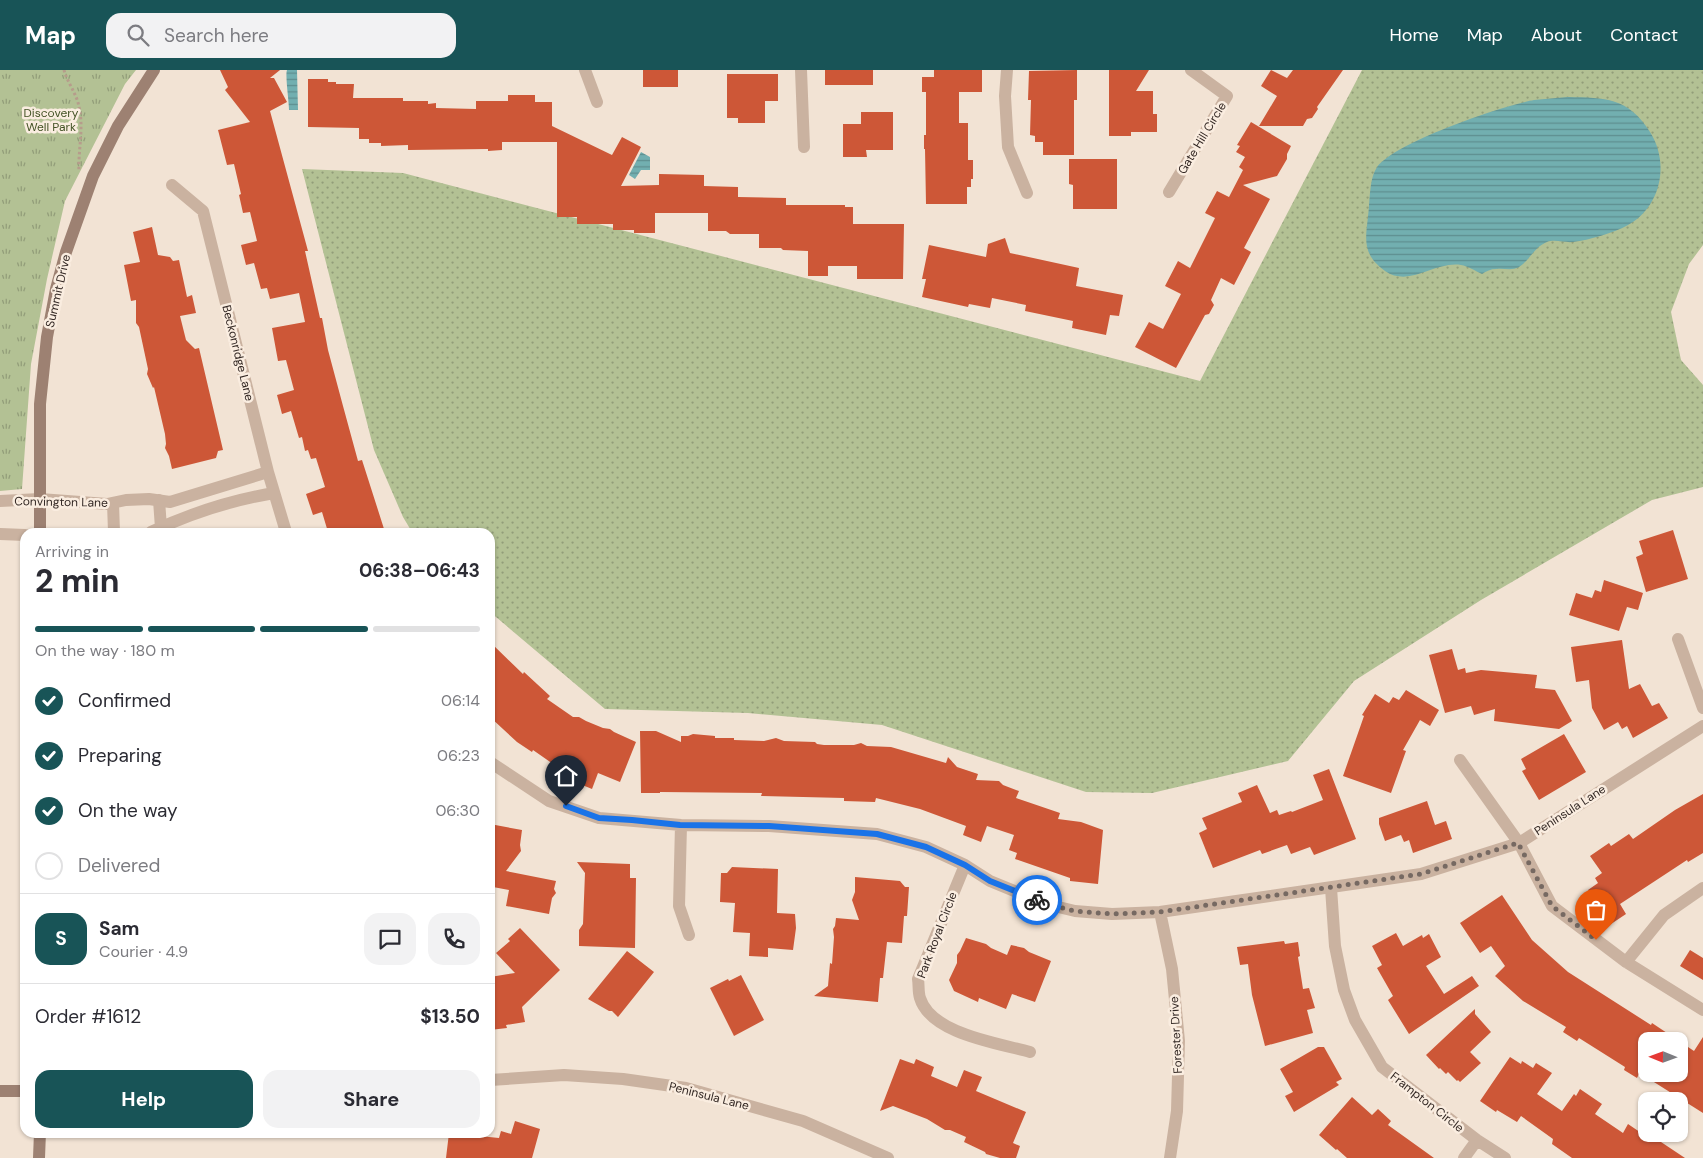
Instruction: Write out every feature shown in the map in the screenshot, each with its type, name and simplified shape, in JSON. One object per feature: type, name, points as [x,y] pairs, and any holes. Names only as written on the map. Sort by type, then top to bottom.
[{"type":"street","name":"Summit Drive","points":[[40,528],[40,404],[47,337],[56,289],[66,252],[93,176],[118,126],[154,70]]},
{"type":"street","points":[[585,70],[597,102]]},
{"type":"street","points":[[800,70],[804,147]]},
{"type":"street","points":[[1007,70],[1005,96],[1008,147],[1027,193]]},
{"type":"street","name":"Gate Hill Circle","points":[[1170,192],[1226,96],[1191,70]]},
{"type":"street","name":"Beckonridge Lane","points":[[172,185],[203,211],[268,472],[285,528]]},
{"type":"street","name":"Convington Lane","points":[[0,501],[40,499],[107,504],[126,500],[170,502],[268,472]]},
{"type":"street","points":[[162,528],[246,498],[274,493]]},
{"type":"street","points":[[156,528],[159,500]]},
{"type":"street","points":[[113,503],[114,528]]},
{"type":"street","points":[[0,534],[20,534]]},
{"type":"street","points":[[1678,639],[1703,708]]},
{"type":"street","name":"Peninsula Lane","points":[[1160,912],[1421,874],[1518,843],[1703,726]]},
{"type":"street","points":[[1460,760],[1518,843],[1552,906],[1626,962],[1703,1010]]},
{"type":"street","points":[[495,765],[549,801],[599,818],[680,825],[769,826],[877,834],[926,847],[965,865],[990,881],[1046,904],[1065,909],[1112,914],[1160,912]]},
{"type":"street","points":[[680,825],[678,906],[689,935]]},
{"type":"street","name":"Park Royal Circle","points":[[965,865],[918,978],[919,998],[928,1014],[944,1026],[961,1033],[1030,1052]]},
{"type":"street","name":"Frampton Circle","points":[[1331,888],[1336,946],[1344,990],[1360,1028],[1382,1067],[1477,1140],[1505,1158]]},
{"type":"street","points":[[1626,962],[1664,915],[1703,888]]},
{"type":"street","name":"Forester Drive","points":[[1160,912],[1172,969],[1179,1041],[1178,1112],[1170,1158]]},
{"type":"street","name":"Peninsula Lane","points":[[495,1080],[564,1075],[623,1079],[686,1088],[803,1121],[888,1158]]},
{"type":"street","points":[[0,1091],[20,1091]]},
{"type":"street","points":[[39,1158],[40,1138]]},
{"type":"street","points":[[1464,1158],[1477,1140]]},
{"type":"path","points":[[64,70],[79,106],[81,130],[78,153],[79,178]]},
{"type":"green space","name":"Discovery Well Park","points":[[0,70],[136,70],[125,84],[65,201],[47,279],[31,364],[22,489],[0,491]]},
{"type":"green space","points":[[1362,70],[1703,70],[1703,245],[1689,264],[1671,312],[1681,360],[1703,385],[1703,487],[1652,500],[1481,600],[1354,681],[1288,761],[1152,793],[1086,792],[882,725],[748,713],[605,709],[495,616],[495,528],[410,528],[403,517],[374,450],[302,169],[403,173],[1200,381]]},
{"type":"water","points":[[287,70],[297,70],[298,110],[289,110]]},
{"type":"water","points":[[1568,97],[1604,99],[1615,102],[1633,112],[1642,120],[1650,132],[1660,157],[1661,170],[1655,196],[1639,217],[1622,228],[1594,238],[1573,242],[1547,242],[1539,247],[1519,267],[1511,269],[1492,269],[1482,274],[1469,267],[1451,265],[1404,277],[1385,271],[1378,265],[1369,253],[1366,233],[1374,174],[1385,159],[1402,148],[1474,117],[1519,103]]},
{"type":"water","points":[[641,152],[650,157],[650,170],[641,170],[635,179],[629,175]]},
{"type":"building","points":[[220,70],[280,70],[270,78],[274,78],[287,102],[270,111],[308,251],[305,251],[320,318],[322,318],[328,350],[358,461],[362,460],[384,528],[327,528],[322,512],[313,515],[306,494],[325,487],[316,458],[311,459],[308,450],[305,451],[302,437],[299,438],[291,411],[282,414],[277,395],[294,390],[286,360],[278,361],[272,328],[305,322],[299,293],[270,299],[267,288],[261,289],[254,263],[246,265],[241,245],[257,241],[250,212],[243,213],[234,164],[227,165],[218,130],[250,122],[225,90],[228,87]]},
{"type":"building","points":[[643,70],[678,70],[678,87],[643,87]]},
{"type":"building","points":[[825,70],[873,70],[873,85],[825,85]]},
{"type":"building","points":[[934,70],[982,70],[982,92],[959,92],[959,123],[968,123],[968,160],[973,160],[973,179],[971,179],[971,187],[967,187],[967,204],[926,204],[924,135],[926,135],[926,92],[922,92],[922,77],[934,77]]},
{"type":"building","points":[[1077,70],[1077,100],[1074,100],[1074,155],[1043,155],[1043,142],[1035,142],[1035,136],[1030,135],[1031,100],[1028,100],[1029,71]]},
{"type":"building","points":[[1109,70],[1149,70],[1136,91],[1153,91],[1153,114],[1157,114],[1157,132],[1131,132],[1131,136],[1109,136]]},
{"type":"building","points":[[1271,70],[1287,78],[1293,70],[1343,70],[1317,107],[1318,109],[1312,118],[1307,119],[1303,126],[1259,126],[1277,96],[1261,86]]},
{"type":"building","points":[[727,74],[778,74],[778,101],[765,101],[765,123],[738,123],[738,118],[727,118]]},
{"type":"building","points":[[308,79],[328,79],[328,82],[336,82],[336,84],[354,84],[353,98],[403,98],[403,101],[428,101],[428,104],[436,103],[436,108],[476,109],[476,101],[508,101],[508,95],[535,95],[535,102],[552,102],[552,126],[612,155],[622,137],[641,147],[621,186],[659,185],[659,174],[704,175],[704,186],[738,187],[738,197],[786,198],[786,205],[845,205],[845,207],[853,207],[853,224],[904,224],[903,279],[857,279],[857,266],[828,266],[828,276],[808,276],[808,251],[759,248],[759,234],[730,234],[726,231],[708,231],[708,213],[655,213],[655,233],[613,230],[613,224],[577,224],[577,217],[557,217],[557,142],[502,142],[502,150],[488,151],[488,149],[408,150],[408,145],[381,146],[381,143],[369,143],[369,139],[359,139],[359,128],[308,127]]},
{"type":"building","points":[[861,112],[893,112],[893,150],[866,150],[867,157],[843,157],[843,124],[861,124]]},
{"type":"building","points":[[1251,122],[1291,146],[1287,159],[1277,176],[1243,185],[1270,199],[1244,248],[1251,252],[1234,285],[1221,278],[1211,300],[1214,305],[1209,314],[1205,315],[1176,368],[1135,347],[1149,322],[1163,329],[1181,294],[1165,286],[1178,261],[1190,268],[1215,218],[1205,213],[1217,191],[1229,197],[1243,170],[1239,167],[1245,157],[1236,152],[1240,146],[1237,145]]},
{"type":"building","points":[[1069,159],[1117,159],[1117,209],[1073,209],[1073,185],[1069,184]]},
{"type":"building","points":[[152,227],[158,255],[170,257],[173,261],[179,260],[187,297],[192,295],[196,313],[180,316],[186,340],[195,349],[199,348],[223,450],[218,451],[216,458],[172,469],[165,448],[165,434],[154,387],[147,374],[148,369],[139,327],[136,323],[136,300],[131,301],[124,265],[140,262],[133,232]]},
{"type":"building","points":[[1005,238],[1010,253],[1079,268],[1076,286],[1123,295],[1119,316],[1110,315],[1106,335],[1072,328],[1073,321],[1025,311],[1026,305],[992,298],[990,308],[969,304],[968,307],[922,297],[926,279],[922,279],[929,245],[986,257],[988,244]]},
{"type":"building","points":[[1673,530],[1688,579],[1646,592],[1636,557],[1643,554],[1639,541]]},
{"type":"building","points":[[1604,580],[1643,593],[1638,610],[1627,607],[1619,631],[1569,615],[1576,593],[1592,598],[1595,590],[1601,592]]},
{"type":"building","points":[[1622,640],[1629,689],[1640,684],[1652,706],[1659,703],[1668,718],[1633,738],[1627,726],[1622,729],[1618,722],[1604,730],[1592,708],[1589,680],[1576,682],[1571,647]]},
{"type":"building","points":[[495,647],[523,674],[524,672],[550,696],[547,699],[573,717],[579,717],[603,728],[610,729],[636,742],[620,782],[598,773],[592,789],[575,782],[576,780],[533,750],[532,752],[517,742],[495,722]]},
{"type":"building","points":[[1452,649],[1458,670],[1465,668],[1466,673],[1481,670],[1537,675],[1535,688],[1555,690],[1572,721],[1559,729],[1494,721],[1495,709],[1474,715],[1471,706],[1445,713],[1429,655]]},
{"type":"building","points":[[1406,690],[1439,710],[1430,726],[1420,720],[1403,750],[1406,751],[1391,793],[1343,776],[1364,716],[1362,715],[1375,694],[1389,703],[1393,697],[1399,700]]},
{"type":"building","points":[[640,731],[656,731],[681,742],[681,736],[693,734],[715,736],[715,738],[734,738],[734,740],[764,741],[776,738],[784,741],[815,742],[824,745],[854,745],[861,743],[867,746],[891,747],[946,763],[948,757],[957,767],[978,774],[976,780],[999,781],[1003,785],[1019,791],[1016,798],[1060,813],[1058,819],[1081,822],[1103,830],[1098,884],[1070,881],[1070,878],[1015,859],[1017,853],[1009,850],[1014,835],[987,826],[981,842],[963,835],[966,826],[920,809],[876,798],[875,802],[844,801],[844,798],[761,796],[762,793],[641,793]]},
{"type":"building","points":[[1564,734],[1586,772],[1539,800],[1522,771],[1526,769],[1521,759]]},
{"type":"building","points":[[1329,769],[1356,839],[1314,855],[1310,847],[1291,854],[1287,845],[1262,854],[1260,850],[1213,868],[1199,833],[1207,829],[1202,818],[1242,802],[1238,793],[1257,785],[1270,813],[1277,810],[1279,815],[1292,812],[1323,800],[1313,775]]},
{"type":"building","points":[[1703,794],[1703,853],[1688,862],[1687,860],[1620,904],[1626,914],[1611,924],[1588,890],[1598,883],[1595,878],[1602,873],[1590,856],[1609,843],[1611,846],[1629,834],[1633,839],[1675,810]]},
{"type":"building","points":[[1427,801],[1435,825],[1446,821],[1452,839],[1413,853],[1409,840],[1404,842],[1401,835],[1385,841],[1379,824],[1379,818]]},
{"type":"building","points":[[495,825],[522,830],[521,851],[506,871],[556,881],[554,889],[556,893],[552,898],[549,914],[506,906],[509,890],[495,887]]},
{"type":"building","points":[[577,862],[630,864],[630,878],[636,878],[635,948],[579,946],[579,930],[583,924],[585,873]]},
{"type":"building","points":[[732,867],[778,869],[777,913],[795,914],[796,928],[793,950],[768,948],[768,957],[749,956],[750,933],[733,932],[735,903],[720,902],[721,873],[727,873]]},
{"type":"building","points":[[855,877],[900,881],[905,887],[909,887],[907,916],[904,916],[902,943],[887,942],[883,978],[880,978],[878,1002],[814,996],[828,986],[830,963],[832,964],[833,929],[836,918],[859,920],[852,900],[855,892]]},
{"type":"building","points":[[1502,895],[1532,940],[1568,972],[1651,1025],[1652,1023],[1666,1032],[1638,1032],[1637,1078],[1624,1070],[1625,1067],[1579,1038],[1577,1041],[1563,1032],[1566,1027],[1523,1001],[1495,976],[1505,966],[1491,946],[1480,953],[1460,923]]},
{"type":"building","points":[[520,928],[560,970],[522,1007],[525,1022],[506,1025],[507,1028],[495,1029],[495,976],[515,973],[496,953],[510,941],[508,939]]},
{"type":"building","points":[[1396,933],[1403,946],[1422,935],[1423,938],[1429,934],[1441,957],[1426,966],[1444,994],[1472,976],[1479,986],[1409,1034],[1388,1000],[1393,996],[1377,968],[1382,965],[1372,946]]},
{"type":"building","points":[[966,938],[986,944],[1007,955],[1011,945],[1024,948],[1051,961],[1035,1002],[1012,994],[1006,1009],[979,998],[978,1002],[954,991],[949,980],[957,963],[957,955]]},
{"type":"building","points":[[1284,941],[1285,944],[1298,942],[1300,956],[1298,957],[1303,989],[1309,988],[1315,1008],[1307,1010],[1313,1033],[1265,1046],[1252,995],[1248,964],[1240,965],[1237,947]]},
{"type":"building","points":[[1690,950],[1703,958],[1703,980],[1680,966]]},
{"type":"building","points":[[627,951],[654,972],[618,1017],[612,1011],[588,999]]},
{"type":"building","points":[[741,975],[764,1020],[734,1036],[710,988]]},
{"type":"building","points":[[1475,1009],[1475,1014],[1491,1032],[1470,1052],[1481,1063],[1460,1082],[1448,1072],[1446,1074],[1439,1069],[1426,1055]]},
{"type":"building","points":[[1703,1037],[1703,1113],[1688,1104],[1688,1092],[1670,1092],[1654,1082],[1688,1082],[1688,1047],[1694,1051]]},
{"type":"building","points":[[1318,1047],[1324,1047],[1342,1079],[1336,1082],[1339,1085],[1294,1112],[1285,1096],[1293,1092],[1280,1069]]},
{"type":"building","points":[[1510,1057],[1521,1064],[1522,1061],[1533,1068],[1536,1063],[1552,1073],[1537,1094],[1562,1111],[1580,1089],[1602,1104],[1595,1114],[1623,1133],[1628,1124],[1638,1131],[1638,1142],[1661,1142],[1685,1158],[1572,1158],[1552,1144],[1553,1139],[1521,1116],[1517,1122],[1497,1110],[1496,1112],[1480,1101]]},
{"type":"building","points":[[900,1059],[914,1064],[916,1059],[934,1067],[931,1076],[957,1087],[964,1070],[982,1077],[976,1091],[1026,1112],[1013,1143],[1020,1146],[1016,1158],[1000,1158],[986,1154],[964,1142],[966,1137],[950,1130],[945,1130],[927,1119],[893,1106],[880,1111]]},
{"type":"building","points":[[1352,1097],[1372,1115],[1378,1109],[1391,1121],[1388,1125],[1434,1158],[1347,1158],[1336,1150],[1319,1135]]},
{"type":"building","points":[[515,1121],[540,1129],[532,1158],[446,1158],[448,1138],[499,1138],[501,1131],[511,1134]]},
{"type":"way so far","points":[[1037,900],[1075,911],[1112,914],[1160,912],[1421,874],[1518,843],[1552,906],[1596,940]]},
{"type":"route","points":[[566,806],[599,818],[680,825],[769,826],[877,834],[926,847],[965,865],[990,881],[1037,900]]}]
